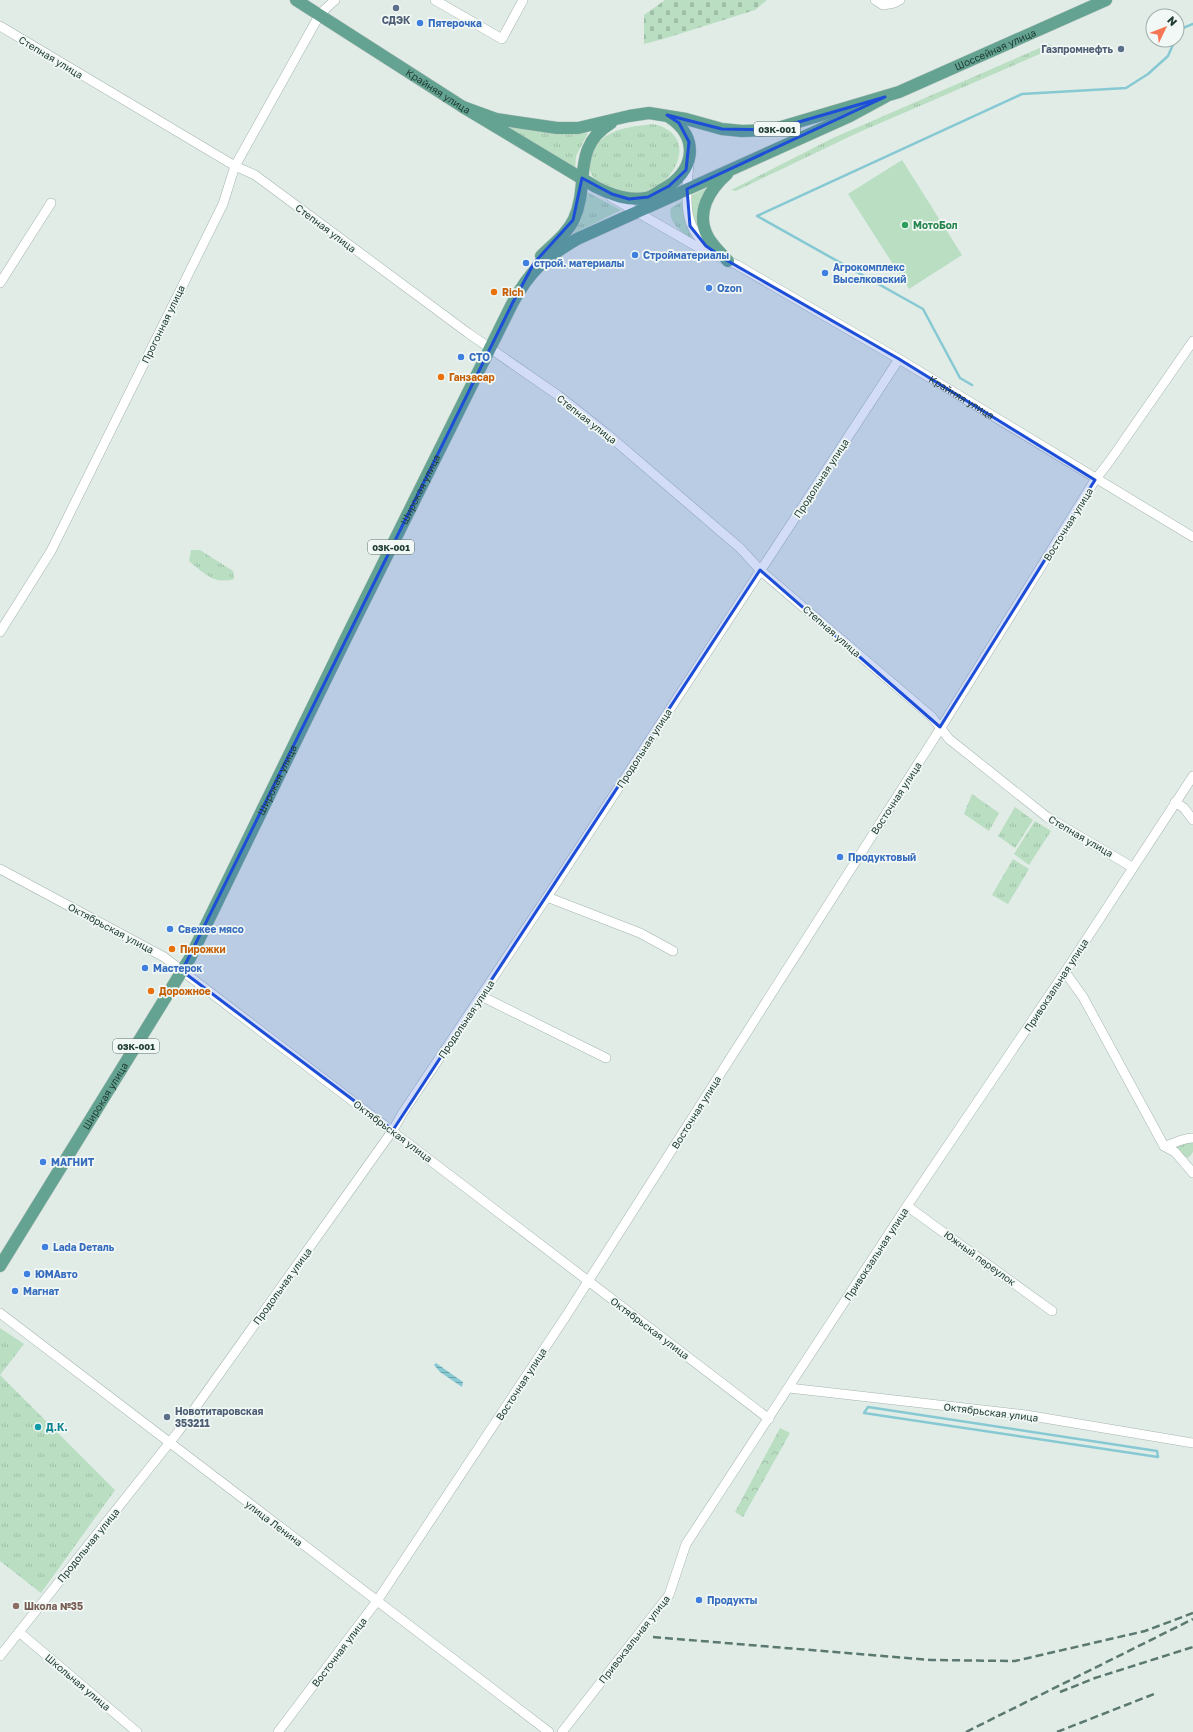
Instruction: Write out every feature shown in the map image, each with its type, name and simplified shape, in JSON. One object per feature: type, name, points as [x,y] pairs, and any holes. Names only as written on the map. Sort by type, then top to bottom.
[{"type":"main road","name":"Крайняя улица","points":[[296,0],[463,107],[551,158],[582,178]]},
{"type":"main road","name":"Шоссейная улица","points":[[885,98],[1106,0]]},
{"type":"main road","name":"03К-001","points":[[463,107],[496,119],[562,128],[578,128],[640,114],[666,115],[722,129],[742,131],[771,130],[816,118],[858,103],[885,98]]},
{"type":"main road","name":"03К-001","points":[[527,279],[544,260],[565,246],[635,212],[850,116],[885,98]]},
{"type":"main road","points":[[654,204],[669,186],[686,170],[690,150],[685,131],[678,123],[666,115]]},
{"type":"main road","name":"03К-001","points":[[527,279],[534,263],[564,234],[573,220],[578,204],[584,158],[592,140],[599,132],[618,119]]},
{"type":"main road","points":[[551,158],[573,183],[578,204]]},
{"type":"main road","name":"03К-001","points":[[728,261],[708,237],[705,230],[703,213],[705,203],[718,181],[734,168]]},
{"type":"main road","points":[[582,178],[596,187],[629,199],[648,197],[669,186]]},
{"type":"main road","name":"Широкая улица","points":[[0,1266],[182,971],[490,348],[527,279]]},
{"type":"street","name":"Прогонная улица","points":[[0,632],[51,551],[224,204],[234,166],[320,14],[335,0]]},
{"type":"street","points":[[435,0],[502,39],[523,0]]},
{"type":"street","points":[[875,0],[882,5],[894,3],[900,0]]},
{"type":"street","name":"Степная улица","points":[[0,26],[234,166],[255,175],[468,333],[559,396],[607,434],[740,548],[761,571],[932,717],[949,739],[1047,817],[1132,867]]},
{"type":"street","points":[[690,150],[687,189],[690,226],[706,246],[728,261]]},
{"type":"street","points":[[596,187],[635,212],[702,249],[728,261]]},
{"type":"street","points":[[0,283],[51,203]]},
{"type":"street","name":"Крайняя улица","points":[[728,261],[899,359],[1095,480],[1193,537]]},
{"type":"street","name":"Восточная улица","points":[[278,1732],[377,1601],[588,1280],[940,727],[1095,480],[1193,341]]},
{"type":"street","name":"Продольная улица","points":[[0,1656],[169,1443],[393,1130],[402,1114],[547,897],[899,359]]},
{"type":"street","name":"Привокзальная улица","points":[[562,1732],[670,1595],[686,1544],[770,1418],[907,1206],[1065,972],[1132,867],[1193,776]]},
{"type":"street","points":[[1175,802],[1184,808],[1193,820]]},
{"type":"street","name":"Октябрьская улица","points":[[0,869],[164,957],[770,1418]]},
{"type":"street","points":[[547,897],[640,933],[673,951]]},
{"type":"street","points":[[1065,972],[1083,997],[1164,1146],[1175,1152],[1193,1173]]},
{"type":"street","points":[[481,996],[606,1058]]},
{"type":"street","points":[[1164,1146],[1174,1144],[1183,1138],[1193,1138]]},
{"type":"street","name":"Южный переулок","points":[[907,1206],[1052,1310]]},
{"type":"street","name":"улица Ленина","points":[[0,1313],[549,1732]]},
{"type":"street","name":"Октябрьская улица","points":[[789,1388],[811,1389],[1026,1415],[1193,1443]]},
{"type":"street","name":"Школьная улица","points":[[19,1632],[137,1732]]},
{"type":"highlighted area","points":[[885,97],[687,189],[690,226],[706,246],[728,261],[899,359],[1095,480],[940,727],[760,570],[393,1130],[182,971],[512,304],[534,263],[573,220],[582,178],[612,194],[629,199],[648,197],[669,186],[686,170],[689,142],[679,123],[667,115],[722,129],[771,130]]},
{"type":"green space","points":[[665,0],[767,0],[755,10],[644,44],[644,15]]},
{"type":"green space","points":[[1049,44],[1056,47],[855,134],[736,191],[731,190],[833,138]]},
{"type":"green space","points":[[492,121],[555,133],[588,133],[576,156],[575,170]]},
{"type":"green space","points":[[653,124],[663,127],[670,132],[676,137],[679,144],[678,159],[675,168],[661,185],[651,192],[634,194],[605,186],[594,178],[589,167],[590,161],[594,150],[601,140],[611,133],[623,129]]},
{"type":"green space","name":"МотоБол","points":[[902,160],[962,255],[909,289],[848,194]]},
{"type":"green space","points":[[711,186],[702,238],[695,230],[690,196]]},
{"type":"green space","points":[[583,190],[621,210],[573,234],[581,220]]},
{"type":"green space","points":[[684,200],[685,223],[692,238],[680,230],[671,218],[671,208]]},
{"type":"green space","points":[[191,550],[200,550],[233,571],[234,579],[215,579],[205,574],[189,561]]},
{"type":"green space","points":[[972,794],[999,813],[989,831],[964,814]]},
{"type":"green space","points":[[1015,807],[1033,820],[1015,848],[998,836]]},
{"type":"green space","points":[[1035,821],[1051,831],[1029,865],[1014,854]]},
{"type":"green space","points":[[1013,859],[1029,869],[1008,904],[992,895]]},
{"type":"green space","points":[[1193,1141],[1193,1152],[1188,1158],[1183,1156],[1177,1150],[1177,1147]]},
{"type":"green space","points":[[0,1328],[24,1344],[0,1375]]},
{"type":"green space","points":[[0,1375],[115,1490],[41,1593],[0,1561]]},
{"type":"green space","points":[[780,1428],[790,1433],[743,1517],[735,1512]]},
{"type":"water","points":[[436,1363],[463,1382],[462,1387],[440,1372],[434,1365]]},
{"type":"waterway","points":[[1185,27],[1193,24]]},
{"type":"waterway","points":[[972,385],[960,378],[923,309],[757,216],[1022,94],[1126,88],[1148,74],[1168,56],[1172,48]]},
{"type":"waterway","points":[[868,1407],[1157,1451],[1158,1457],[864,1413],[868,1407]]},
{"type":"railway","points":[[653,1637],[931,1660],[1015,1661],[1145,1631],[1193,1613]]},
{"type":"railway","points":[[966,1732],[1193,1619]]},
{"type":"railway","points":[[1060,1692],[1095,1678],[1193,1647]]},
{"type":"railway","points":[[1057,1732],[1154,1694]]},
{"type":"place","name":"СДЭК","points":[[396,8]]},
{"type":"place","name":"Пятерочка","points":[[420,23]]},
{"type":"place","name":"Газпромнефть","points":[[1121,49]]},
{"type":"place","name":"МотоБол","points":[[905,225]]},
{"type":"place","name":"Стройматериалы","points":[[635,255]]},
{"type":"place","name":"строй. материалы","points":[[526,263]]},
{"type":"place","name":"Агрокомплекс Выселковский","points":[[825,273]]},
{"type":"place","name":"Ozon","points":[[709,288]]},
{"type":"place","name":"Rich","points":[[494,292]]},
{"type":"place","name":"СТО","points":[[461,357]]},
{"type":"place","name":"Ганзасар","points":[[441,377]]},
{"type":"place","name":"Продуктовый","points":[[840,857]]},
{"type":"place","name":"Свежее мясо","points":[[170,929]]},
{"type":"place","name":"Пирожки","points":[[172,949]]},
{"type":"place","name":"Мастерок","points":[[145,968]]},
{"type":"place","name":"Дорожное","points":[[151,991]]},
{"type":"place","name":"МАГНИТ","points":[[43,1162]]},
{"type":"place","name":"Lada Dеталь","points":[[45,1247]]},
{"type":"place","name":"ЮМАвто","points":[[27,1274]]},
{"type":"place","name":"Магнат","points":[[15,1291]]},
{"type":"place","name":"Новотитаровская 353211","points":[[167,1417]]},
{"type":"place","name":"Д.К.","points":[[38,1427]]},
{"type":"place","name":"Продукты","points":[[699,1600]]},
{"type":"place","name":"Школа №35","points":[[16,1606]]}]
